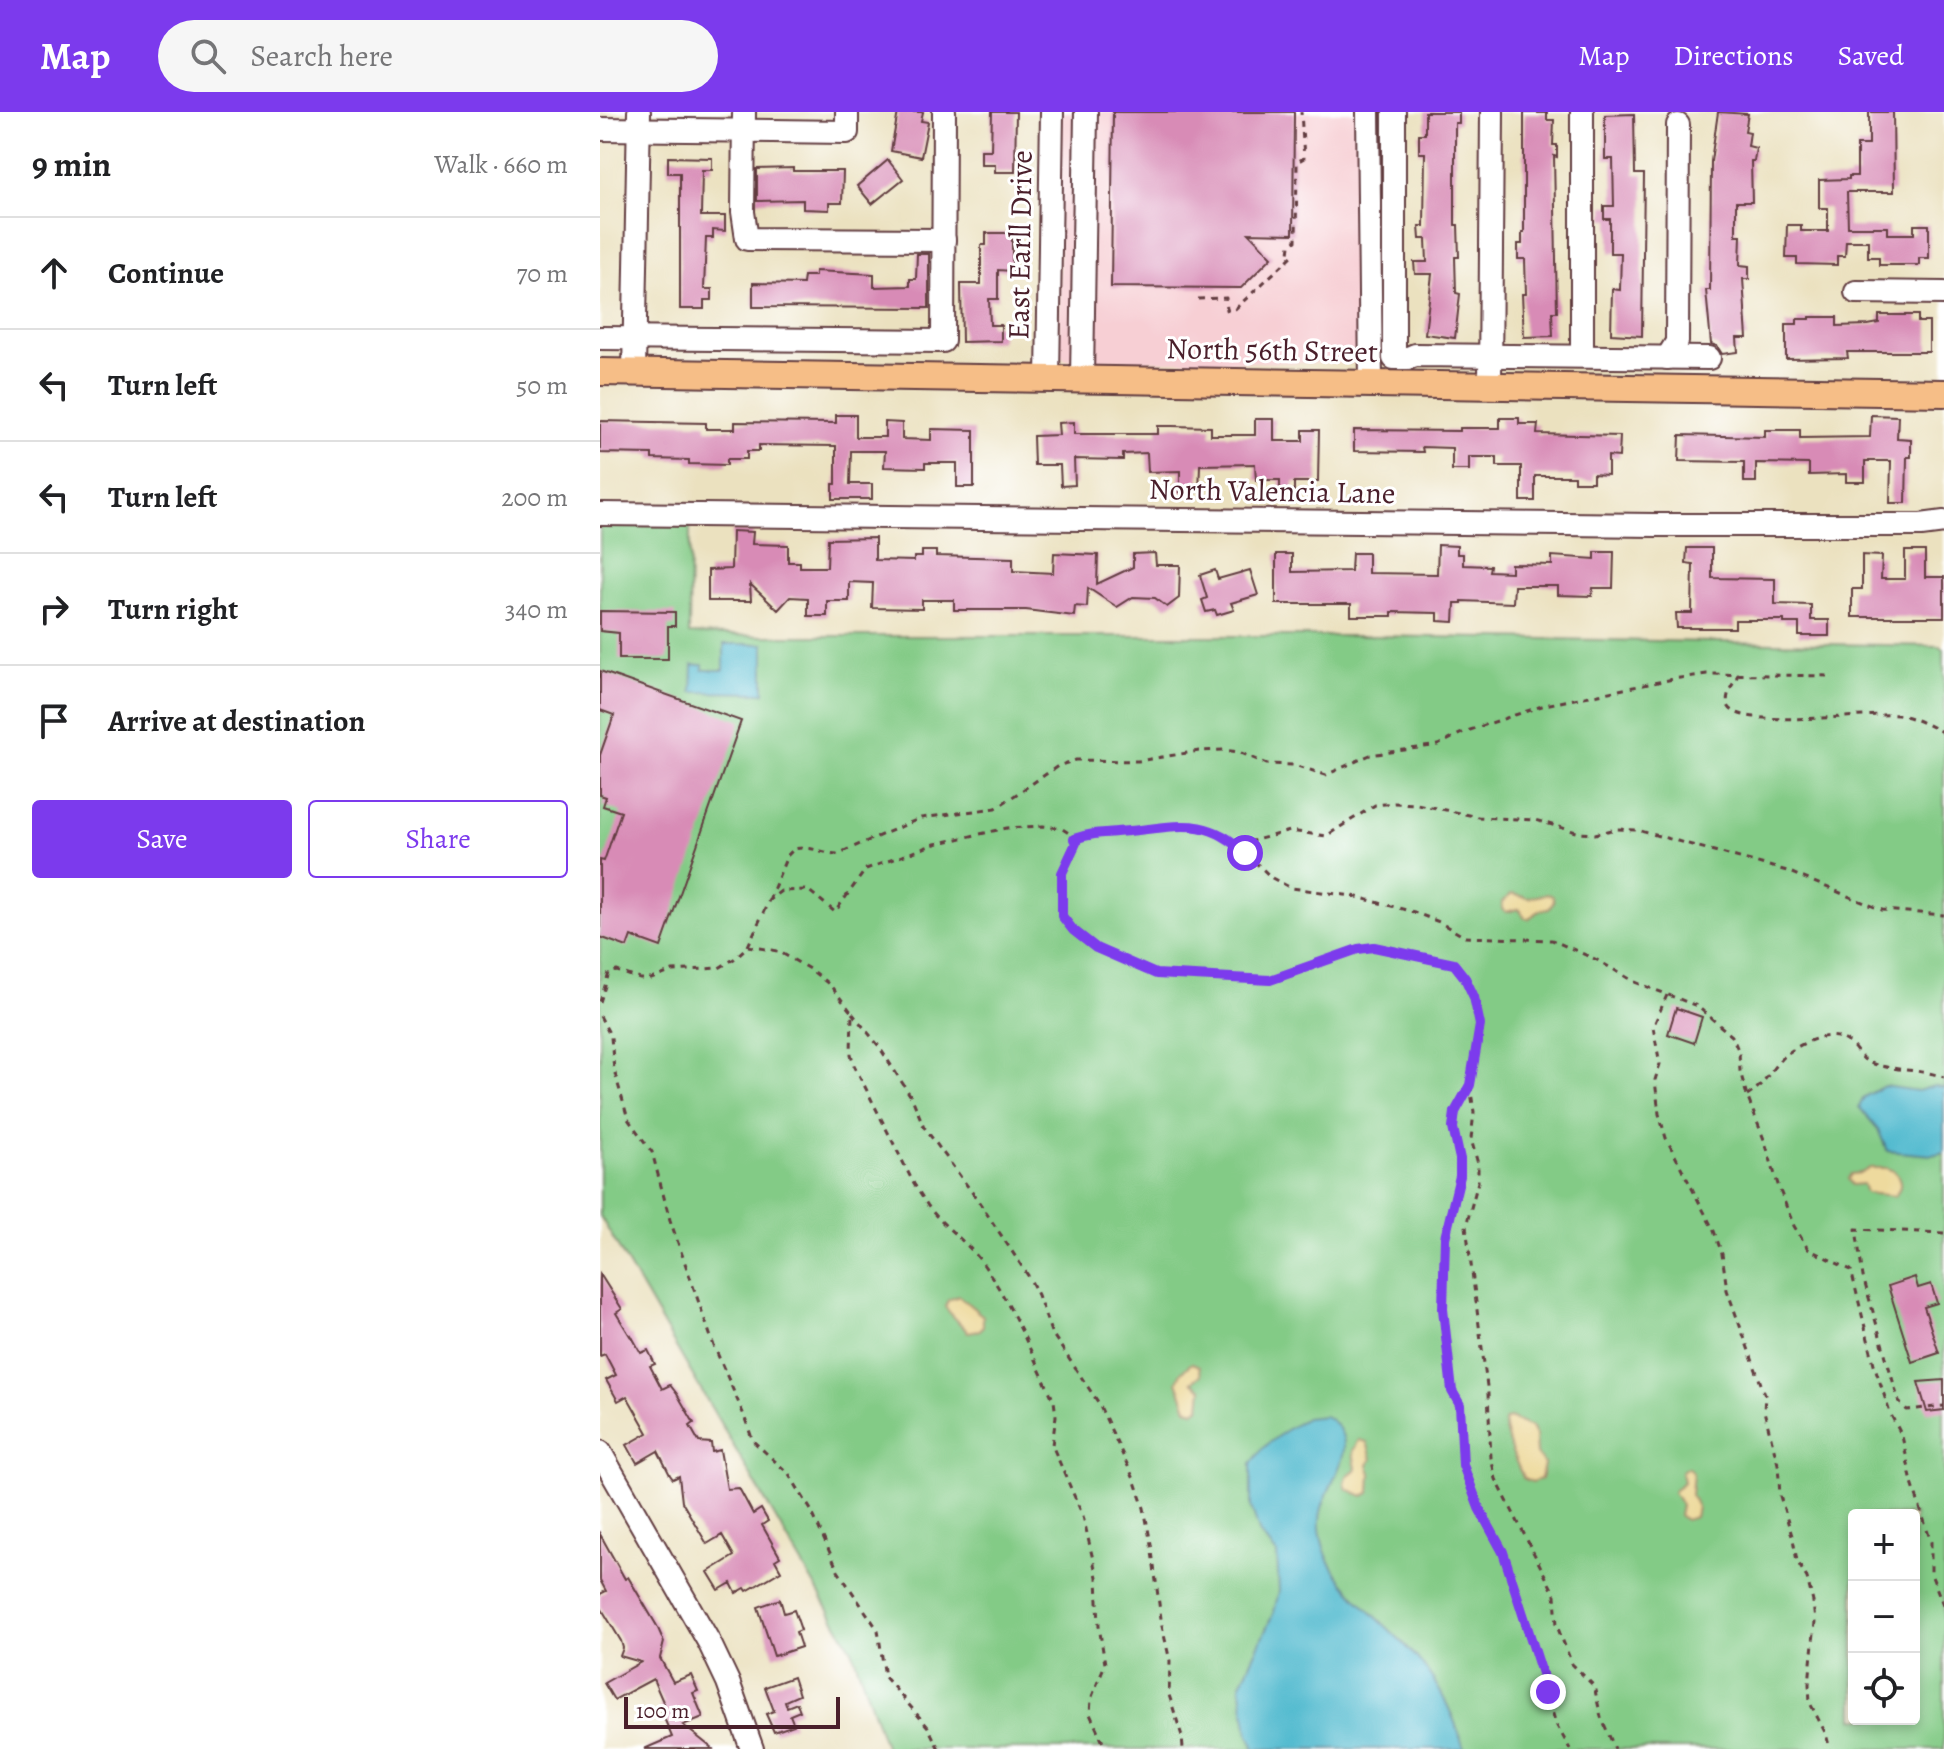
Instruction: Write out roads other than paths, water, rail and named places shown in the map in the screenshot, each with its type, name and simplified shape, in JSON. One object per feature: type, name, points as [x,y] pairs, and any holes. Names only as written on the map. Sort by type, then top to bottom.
[{"type":"main road","name":"North 56th Street","points":[[600,372],[1944,393]]},
{"type":"street","points":[[600,338],[943,341],[944,112]]},
{"type":"street","name":"East Earll Drive","points":[[1048,379],[1052,112]]},
{"type":"street","points":[[1082,379],[1086,112]]},
{"type":"street","points":[[1368,112],[1371,384]]},
{"type":"street","points":[[1394,112],[1394,358],[1415,355],[1709,358]]},
{"type":"street","points":[[1490,385],[1492,112]]},
{"type":"street","points":[[1582,112],[1582,356]]},
{"type":"street","points":[[634,372],[639,121]]},
{"type":"street","points":[[600,129],[639,121],[847,122]]},
{"type":"street","points":[[744,122],[743,212],[747,239],[944,240]]},
{"type":"street","points":[[1667,358],[1677,342],[1678,125]]},
{"type":"street","points":[[1856,292],[1944,293]]},
{"type":"street","name":"North Valencia Lane","points":[[600,514],[1656,525],[1921,525],[1944,522]]},
{"type":"street","points":[[600,1452],[709,1642],[728,1682],[752,1749]]},
{"type":"water","points":[[724,644],[764,644],[764,693],[692,692],[693,665],[703,665],[703,670],[724,670]]},
{"type":"water","points":[[1884,1086],[1918,1091],[1934,1086],[1944,1088],[1944,1152],[1932,1155],[1887,1151],[1878,1129],[1859,1107],[1864,1097]]},
{"type":"water","points":[[1325,1416],[1337,1426],[1343,1436],[1344,1447],[1320,1520],[1327,1556],[1353,1593],[1427,1671],[1449,1708],[1464,1749],[1255,1749],[1248,1732],[1240,1686],[1274,1612],[1279,1591],[1277,1554],[1260,1534],[1251,1507],[1251,1464],[1263,1448],[1283,1432],[1306,1418]]}]
